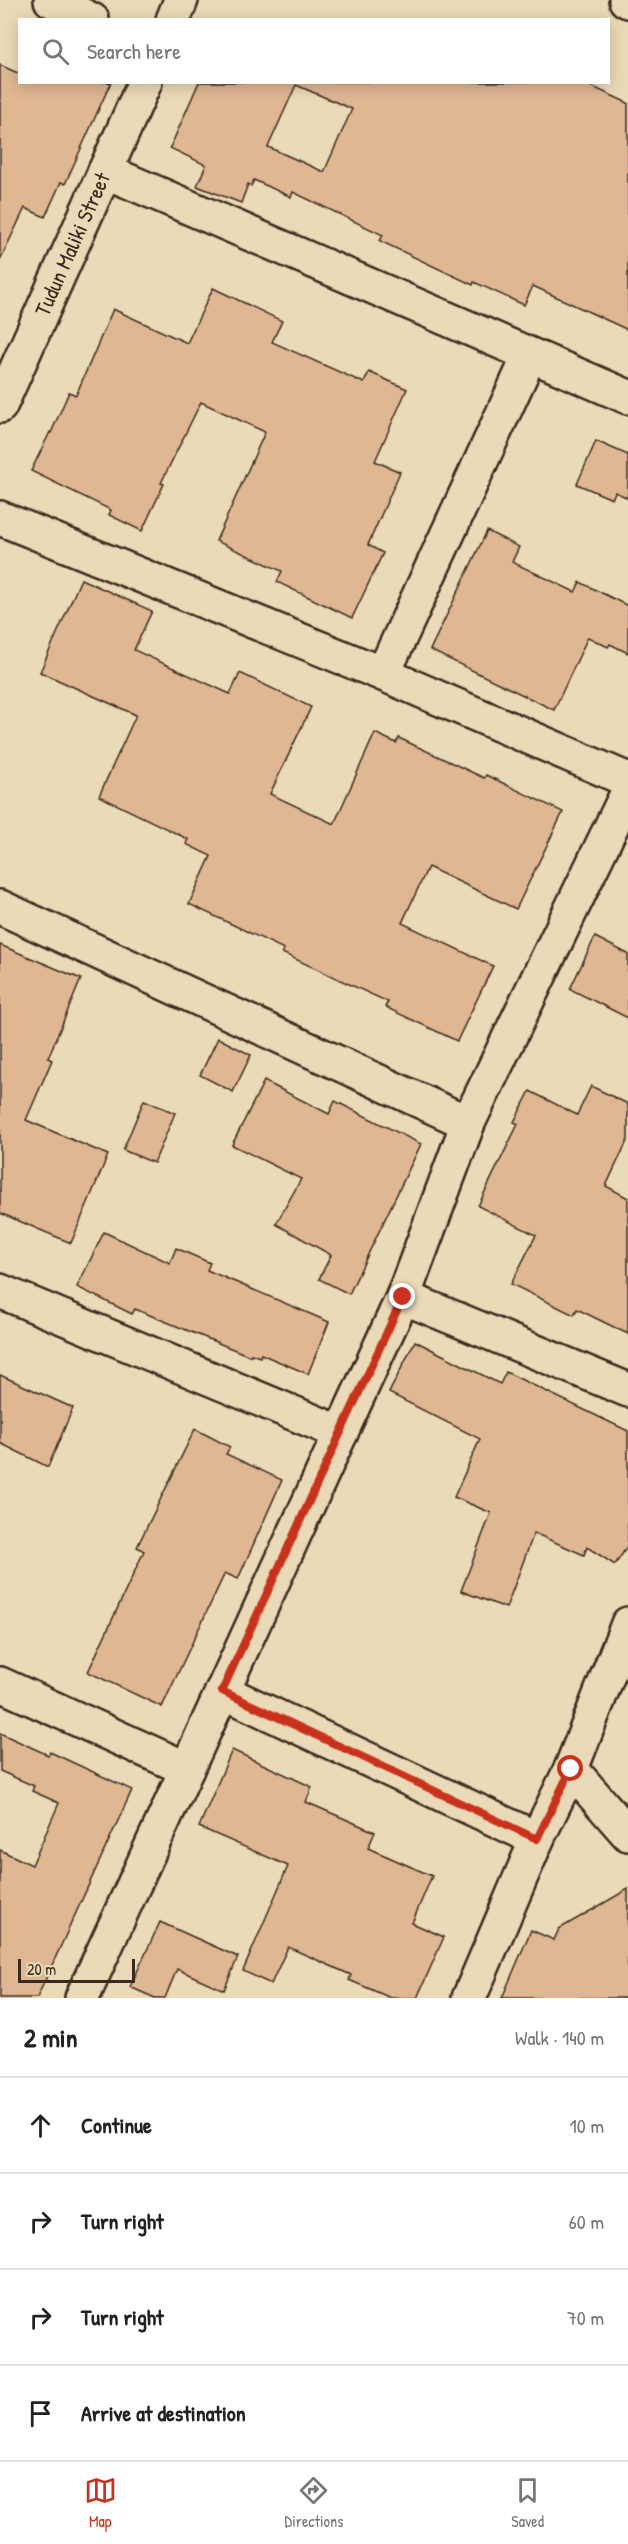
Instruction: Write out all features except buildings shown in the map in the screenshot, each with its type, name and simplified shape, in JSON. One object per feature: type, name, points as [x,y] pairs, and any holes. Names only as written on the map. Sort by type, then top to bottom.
[{"type":"street","points":[[51,0],[88,18]]},
{"type":"street","points":[[173,18],[181,0]]},
{"type":"street","name":"Tudun Maliki Street","points":[[0,406],[144,84]]},
{"type":"street","points":[[105,171],[628,397]]},
{"type":"street","points":[[383,674],[530,355]]},
{"type":"street","points":[[0,518],[383,674],[628,780]]},
{"type":"street","points":[[82,1998],[403,1297],[468,1123],[628,792]]},
{"type":"street","points":[[0,907],[468,1123]]},
{"type":"street","points":[[0,1291],[341,1433]]},
{"type":"street","points":[[403,1297],[628,1390]]},
{"type":"street","points":[[469,1998],[537,1839],[571,1769],[628,1623]]},
{"type":"street","points":[[0,1684],[187,1768]]},
{"type":"street","points":[[222,1691],[537,1839]]},
{"type":"street","points":[[571,1769],[628,1834]]},
{"type":"route","points":[[403,1297],[222,1691],[537,1839],[571,1769]]}]
